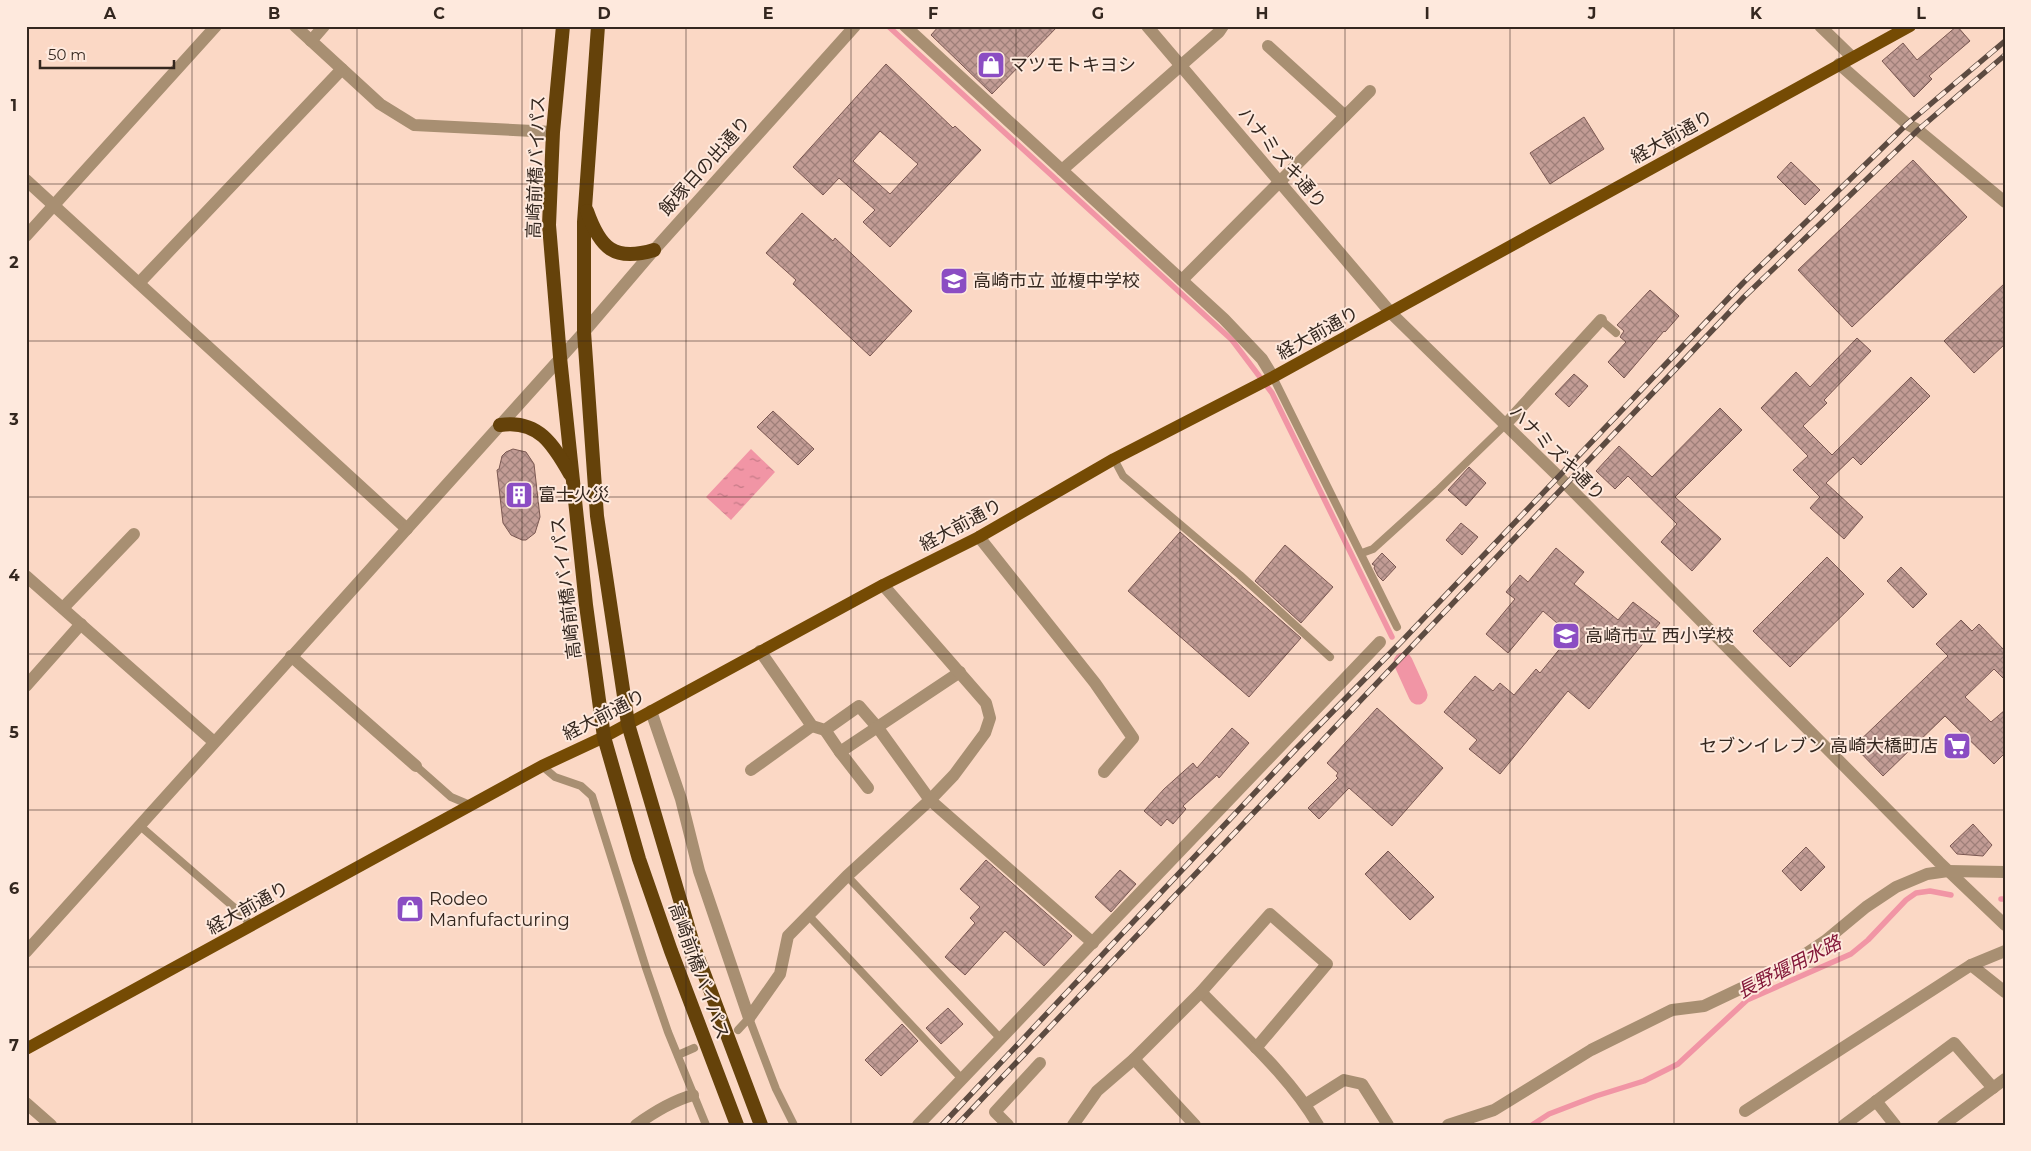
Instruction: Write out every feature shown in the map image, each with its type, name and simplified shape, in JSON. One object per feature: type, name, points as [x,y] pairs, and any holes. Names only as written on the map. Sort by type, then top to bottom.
[{"type":"highway","name":"高崎前橋バイパス","points":[[563,26],[553,132],[549,225],[560,357],[586,605],[604,737],[639,859],[671,951],[737,1125]]},
{"type":"highway","name":"高崎前橋バイパス","points":[[598,26],[586,206],[584,332],[597,516],[628,724],[694,947],[761,1125]]},
{"type":"highway","points":[[586,206],[596,232],[608,248],[617,252],[638,254],[654,250]]},
{"type":"highway","points":[[500,425],[521,425],[541,434],[554,448],[573,479]]},
{"type":"main road","name":"経大前通り","points":[[26,1049],[542,766],[604,737],[883,585],[979,537],[1114,459],[1273,378],[1391,314],[1910,26]]},
{"type":"street","points":[[26,236],[216,26]]},
{"type":"street","points":[[295,26],[380,104],[414,125],[553,132]]},
{"type":"street","points":[[311,41],[324,26]]},
{"type":"street","name":"飯塚日の出通り","points":[[26,952],[584,332],[654,250],[855,26]]},
{"type":"street","points":[[905,26],[1224,319],[1255,352],[1273,378]]},
{"type":"street","name":"ハナミズキ通り","points":[[1146,26],[1391,314],[1505,425],[1948,871],[2005,925]]},
{"type":"street","points":[[1062,170],[1219,32],[1223,26]]},
{"type":"street","points":[[1820,26],[1852,57]]},
{"type":"street","points":[[1268,46],[1345,116]]},
{"type":"street","points":[[1840,64],[1907,124],[1918,130],[2005,202]]},
{"type":"street","points":[[139,283],[342,70]]},
{"type":"street","points":[[1182,280],[1370,91]]},
{"type":"street","points":[[26,180],[407,529]]},
{"type":"street","points":[[1505,425],[1601,320]]},
{"type":"street","points":[[63,608],[134,534]]},
{"type":"street","points":[[979,537],[1095,683],[1134,738],[1104,772]]},
{"type":"street","points":[[26,576],[214,742]]},
{"type":"street","points":[[749,1018],[780,974],[788,936],[847,876],[930,800],[954,775],[985,733],[990,718],[986,703],[883,585]]},
{"type":"street","points":[[26,686],[81,624]]},
{"type":"street","points":[[918,1125],[1380,642]]},
{"type":"street","points":[[760,651],[812,726],[825,730],[868,788]]},
{"type":"street","points":[[291,656],[416,766]]},
{"type":"street","points":[[840,752],[960,672]]},
{"type":"street","points":[[825,730],[859,706],[878,728],[930,800],[1093,943]]},
{"type":"street","points":[[651,711],[680,799],[698,871],[749,1018]]},
{"type":"street","points":[[751,770],[812,726]]},
{"type":"street","points":[[1448,1125],[1494,1110],[1591,1050],[1672,1010],[1704,1006],[1786,967],[1896,887],[1927,874],[1948,871],[2005,872]]},
{"type":"street","points":[[1073,1125],[1097,1091],[1134,1058],[1201,992],[1270,914],[1328,964],[1256,1048]]},
{"type":"street","points":[[1745,1111],[1971,965],[2005,950]]},
{"type":"street","points":[[1971,965],[2005,992]]},
{"type":"street","points":[[1201,992],[1256,1048],[1306,1104],[1318,1125]]},
{"type":"street","points":[[1844,1125],[1954,1044],[2000,1086],[1943,1125]]},
{"type":"street","points":[[1134,1058],[1196,1125]]},
{"type":"street","points":[[1008,1125],[995,1112],[1040,1063]]},
{"type":"street","points":[[1306,1104],[1344,1080],[1362,1084],[1388,1125]]},
{"type":"street","points":[[636,1125],[651,1114],[681,1098],[694,1095]]},
{"type":"street","points":[[1876,1101],[1895,1125]]},
{"type":"street","points":[[26,1103],[51,1125]]},
{"type":"lane","points":[[1601,320],[1616,333]]},
{"type":"lane","points":[[1273,378],[1397,627]]},
{"type":"lane","points":[[1362,554],[1373,549],[1437,491],[1505,425]]},
{"type":"lane","points":[[1114,459],[1123,476],[1240,575],[1330,658]]},
{"type":"lane","points":[[416,766],[451,797],[470,805]]},
{"type":"lane","points":[[542,766],[555,777],[581,786],[592,796],[613,868],[668,1032],[706,1125]]},
{"type":"lane","points":[[139,825],[244,916],[251,927]]},
{"type":"lane","points":[[847,876],[1001,1039]]},
{"type":"lane","points":[[808,915],[962,1079]]},
{"type":"lane","points":[[738,1030],[749,1018],[776,1089],[794,1125]]},
{"type":"lane","points":[[678,1055],[694,1048]]},
{"type":"water","points":[[751,449],[775,472],[731,520],[706,497]]},
{"type":"building","name":"マツモトキヨシ","points":[[939,26],[1058,26],[992,94],[931,35]]},
{"type":"building","points":[[1957,26],[1970,41],[1929,76],[1932,79],[1914,97],[1882,61],[1903,43],[1917,60]]},
{"type":"building","points":[[886,64],[953,128],[955,126],[981,150],[890,247],[863,222],[875,210],[839,178],[823,195],[793,167]],"holes":[[[880,131],[918,164],[890,194],[853,161]]]},
{"type":"building","points":[[1584,117],[1604,149],[1550,184],[1530,153]]},
{"type":"building","points":[[1913,160],[1967,217],[1852,327],[1798,270]]},
{"type":"building","points":[[1791,162],[1820,190],[1805,205],[1777,177]]},
{"type":"building","points":[[802,213],[833,241],[835,238],[912,311],[870,356],[793,284],[796,280],[766,253]]},
{"type":"building","points":[[2005,283],[2005,344],[1974,373],[1944,341]]},
{"type":"building","points":[[1650,290],[1679,316],[1624,378],[1608,362],[1626,342],[1620,337],[1624,331],[1617,325]]},
{"type":"building","points":[[1857,338],[1871,351],[1824,400],[1827,403],[1803,426],[1832,455],[1911,377],[1930,396],[1861,465],[1853,457],[1826,483],[1863,517],[1844,539],[1810,508],[1820,497],[1793,470],[1808,456],[1761,408],[1796,372],[1810,387]]},
{"type":"building","points":[[1574,374],[1588,386],[1569,407],[1555,394]]},
{"type":"building","points":[[1720,408],[1742,430],[1675,497],[1721,539],[1692,571],[1661,542],[1677,524],[1628,476],[1615,489],[1596,471],[1619,446],[1652,477]]},
{"type":"building","points":[[773,411],[814,449],[798,465],[757,427]]},
{"type":"building","name":"富士火災","points":[[513,449],[526,452],[534,464],[540,517],[535,533],[526,540],[511,535],[503,523],[497,470],[499,469],[502,456]]},
{"type":"building","points":[[1469,467],[1486,483],[1466,506],[1448,490]]},
{"type":"building","points":[[1461,523],[1478,537],[1462,555],[1446,540]]},
{"type":"building","points":[[1180,532],[1301,638],[1249,697],[1128,591]]},
{"type":"building","points":[[1285,545],[1333,587],[1301,623],[1255,581]]},
{"type":"building","points":[[1556,548],[1584,572],[1574,584],[1618,620],[1633,602],[1660,623],[1589,709],[1568,691],[1500,774],[1469,749],[1477,740],[1444,712],[1475,676],[1493,691],[1500,683],[1514,695],[1536,669],[1540,673],[1571,635],[1543,611],[1508,653],[1486,634],[1515,599],[1506,592],[1520,575],[1528,582]]},
{"type":"building","points":[[1382,553],[1396,567],[1383,581],[1372,564]]},
{"type":"building","points":[[1827,557],[1864,594],[1790,667],[1753,631]]},
{"type":"building","points":[[1901,567],[1927,594],[1913,608],[1887,581]]},
{"type":"building","points":[[1961,620],[1972,631],[1979,624],[2005,651],[2005,680],[1994,669],[1965,697],[1991,722],[2005,710],[2005,753],[1994,764],[1945,716],[1883,776],[1854,746],[1948,656],[1936,644]]},
{"type":"building","points":[[1377,708],[1443,768],[1392,826],[1349,788],[1319,819],[1308,808],[1338,778],[1336,776],[1338,773],[1327,763]]},
{"type":"building","points":[[1232,728],[1249,743],[1219,778],[1217,775],[1183,806],[1186,809],[1173,824],[1167,819],[1161,826],[1144,811],[1164,789],[1193,763],[1197,768]]},
{"type":"building","points":[[1973,824],[1992,845],[1983,856],[1957,854],[1950,846]]},
{"type":"building","points":[[1806,847],[1825,867],[1801,891],[1782,871]]},
{"type":"building","points":[[1388,851],[1434,897],[1410,920],[1365,874]]},
{"type":"building","points":[[986,860],[1072,936],[1044,966],[1005,931],[965,975],[945,957],[975,923],[970,918],[980,907],[960,889]]},
{"type":"building","points":[[1120,870],[1136,884],[1111,912],[1095,897]]},
{"type":"building","points":[[948,1008],[963,1024],[941,1044],[926,1028]]},
{"type":"building","points":[[902,1024],[918,1041],[881,1076],[865,1060]]},
{"type":"waterway","points":[[888,26],[1232,340],[1272,393],[1392,637]]},
{"type":"waterway","points":[[1403,662],[1418,695]]},
{"type":"waterway","name":"長野堰用水路","points":[[1532,1125],[1549,1114],[1596,1096],[1644,1081],[1678,1064],[1747,1000],[1851,954],[1868,940],[1906,900],[1916,893],[1930,891],[1951,895]]},
{"type":"railway","points":[[942,1125],[1296,749],[1402,641],[1743,283],[1907,124],[2005,41]]},
{"type":"railway","points":[[957,1125],[1744,297],[1918,130],[2005,55]]},
{"type":"place","name":"マツモトキヨシ","points":[[991,65]]},
{"type":"place","name":"高崎市立 並榎中学校","points":[[954,281]]},
{"type":"place","name":"富士火災","points":[[519,495]]},
{"type":"place","name":"高崎市立 西小学校","points":[[1566,636]]},
{"type":"place","name":"セブンイレブン 高崎大橋町店","points":[[1957,746]]},
{"type":"place","name":"Rodeo Manfufacturing","points":[[410,909]]}]
